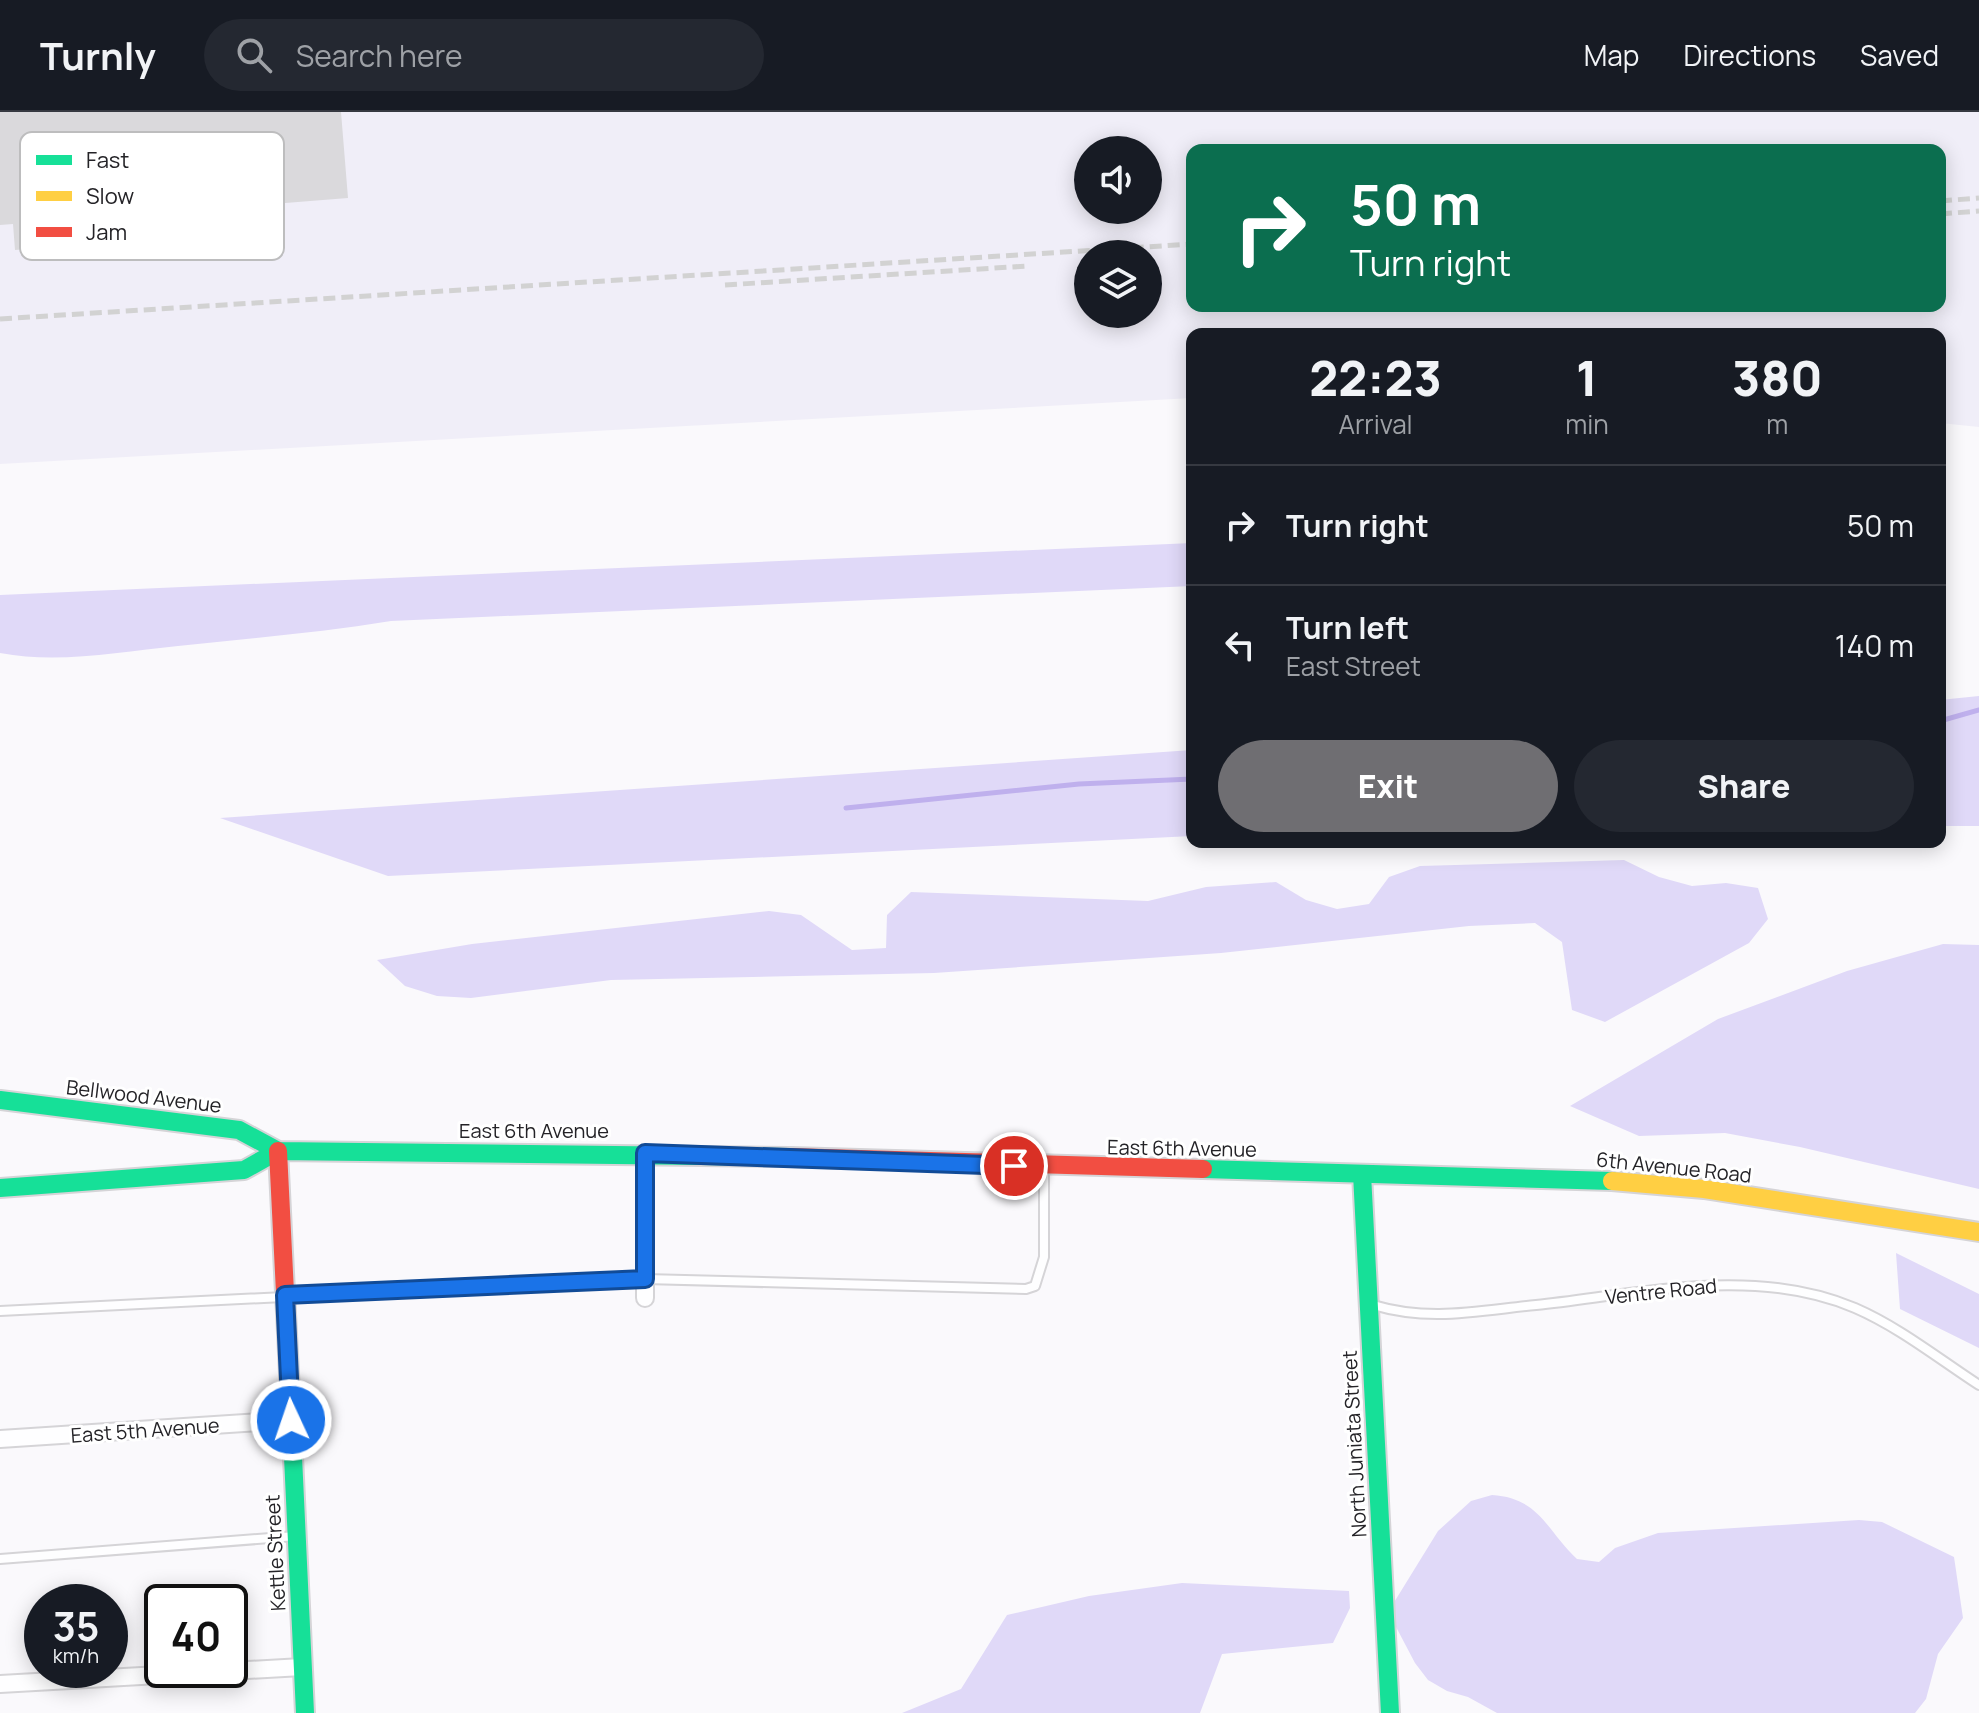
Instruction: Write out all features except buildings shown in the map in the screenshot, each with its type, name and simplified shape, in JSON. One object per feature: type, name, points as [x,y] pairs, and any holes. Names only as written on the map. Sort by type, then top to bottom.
[{"type":"main road","name":"Bellwood Avenue","points":[[0,1100],[239,1130],[278,1151]]},
{"type":"main road","name":"East 6th Avenue","points":[[0,1188],[244,1170],[278,1151],[645,1153],[1362,1174]]},
{"type":"main road","name":"Kettle Street","points":[[278,1151],[305,1713]]},
{"type":"main road","name":"6th Avenue Road","points":[[1362,1174],[1557,1178],[1704,1189],[1979,1232]]},
{"type":"main road","name":"North Juniata Street","points":[[1362,1174],[1390,1713]]},
{"type":"street","points":[[645,1153],[645,1298]]},
{"type":"street","name":"East 5th Avenue","points":[[0,1439],[291,1420]]},
{"type":"street","points":[[0,1684],[302,1667]]},
{"type":"lane","points":[[0,1311],[645,1279],[1026,1289],[1035,1286],[1044,1257],[1044,1167]]},
{"type":"lane","name":"Ventre Road","points":[[1368,1304],[1423,1317],[1688,1286],[1737,1284],[1852,1306],[1883,1322],[1979,1385]]},
{"type":"lane","points":[[0,1559],[296,1536]]},
{"type":"shaded area","points":[[0,112],[1979,112],[1979,427],[1946,424],[1946,328],[1186,328],[1186,398],[0,464]]},
{"type":"shaded area","points":[[1186,543],[1186,586],[391,621],[89,656],[44,657],[0,653],[0,595]]},
{"type":"shaded area","points":[[1979,696],[1979,826],[1946,826],[1946,699]]},
{"type":"shaded area","points":[[1186,750],[1186,836],[388,876],[220,818]]},
{"type":"shaded area","points":[[1624,860],[1659,877],[1692,886],[1726,883],[1758,888],[1768,919],[1749,943],[1605,1022],[1572,1010],[1562,942],[1535,923],[1469,926],[1221,953],[934,973],[611,980],[471,998],[437,996],[405,986],[377,960],[472,944],[769,911],[801,915],[852,950],[886,948],[887,915],[911,892],[1148,901],[1206,887],[1276,882],[1306,900],[1337,909],[1369,904],[1389,877],[1420,866]]},
{"type":"shaded area","points":[[1943,944],[1979,945],[1979,1189],[1800,1147],[1725,1133],[1639,1136],[1570,1106],[1718,1019],[1847,971]]},
{"type":"shaded area","points":[[1896,1253],[1979,1294],[1979,1348],[1900,1309]]},
{"type":"shaded area","points":[[1492,1495],[1521,1502],[1541,1517],[1577,1559],[1599,1562],[1615,1548],[1658,1533],[1859,1520],[1882,1522],[1954,1557],[1963,1618],[1938,1654],[1926,1699],[1915,1713],[1497,1713],[1428,1680],[1415,1663],[1395,1625],[1393,1604],[1438,1531],[1471,1501]]},
{"type":"shaded area","points":[[1182,1583],[1349,1591],[1350,1608],[1333,1643],[1222,1654],[1200,1713],[902,1713],[961,1689],[1007,1615],[1089,1596]]},
{"type":"waterway","points":[[1946,719],[1979,710]]},
{"type":"waterway","points":[[846,808],[1079,784],[1186,779]]},
{"type":"railway","points":[[1946,201],[1979,198]]},
{"type":"railway","points":[[1946,214],[1979,211]]},
{"type":"railway","points":[[0,319],[1186,244]]},
{"type":"railway","points":[[725,285],[1028,266]]},
{"type":"traffic: fast","points":[[0,1100],[239,1130],[278,1151]]},
{"type":"traffic: fast","points":[[0,1188],[244,1170],[278,1151],[790,1157]]},
{"type":"traffic: fast","points":[[1203,1169],[1612,1181]]},
{"type":"traffic: fast","points":[[1362,1174],[1390,1713]]},
{"type":"traffic: fast","points":[[291,1414],[305,1713]]},
{"type":"traffic: slow","points":[[1612,1181],[1704,1189],[1979,1232]]},
{"type":"traffic: jam","points":[[278,1151],[291,1414]]},
{"type":"traffic: jam","points":[[790,1157],[1203,1169]]},
{"type":"route","points":[[291,1420],[285,1295],[645,1279],[645,1153],[1014,1166]]}]
